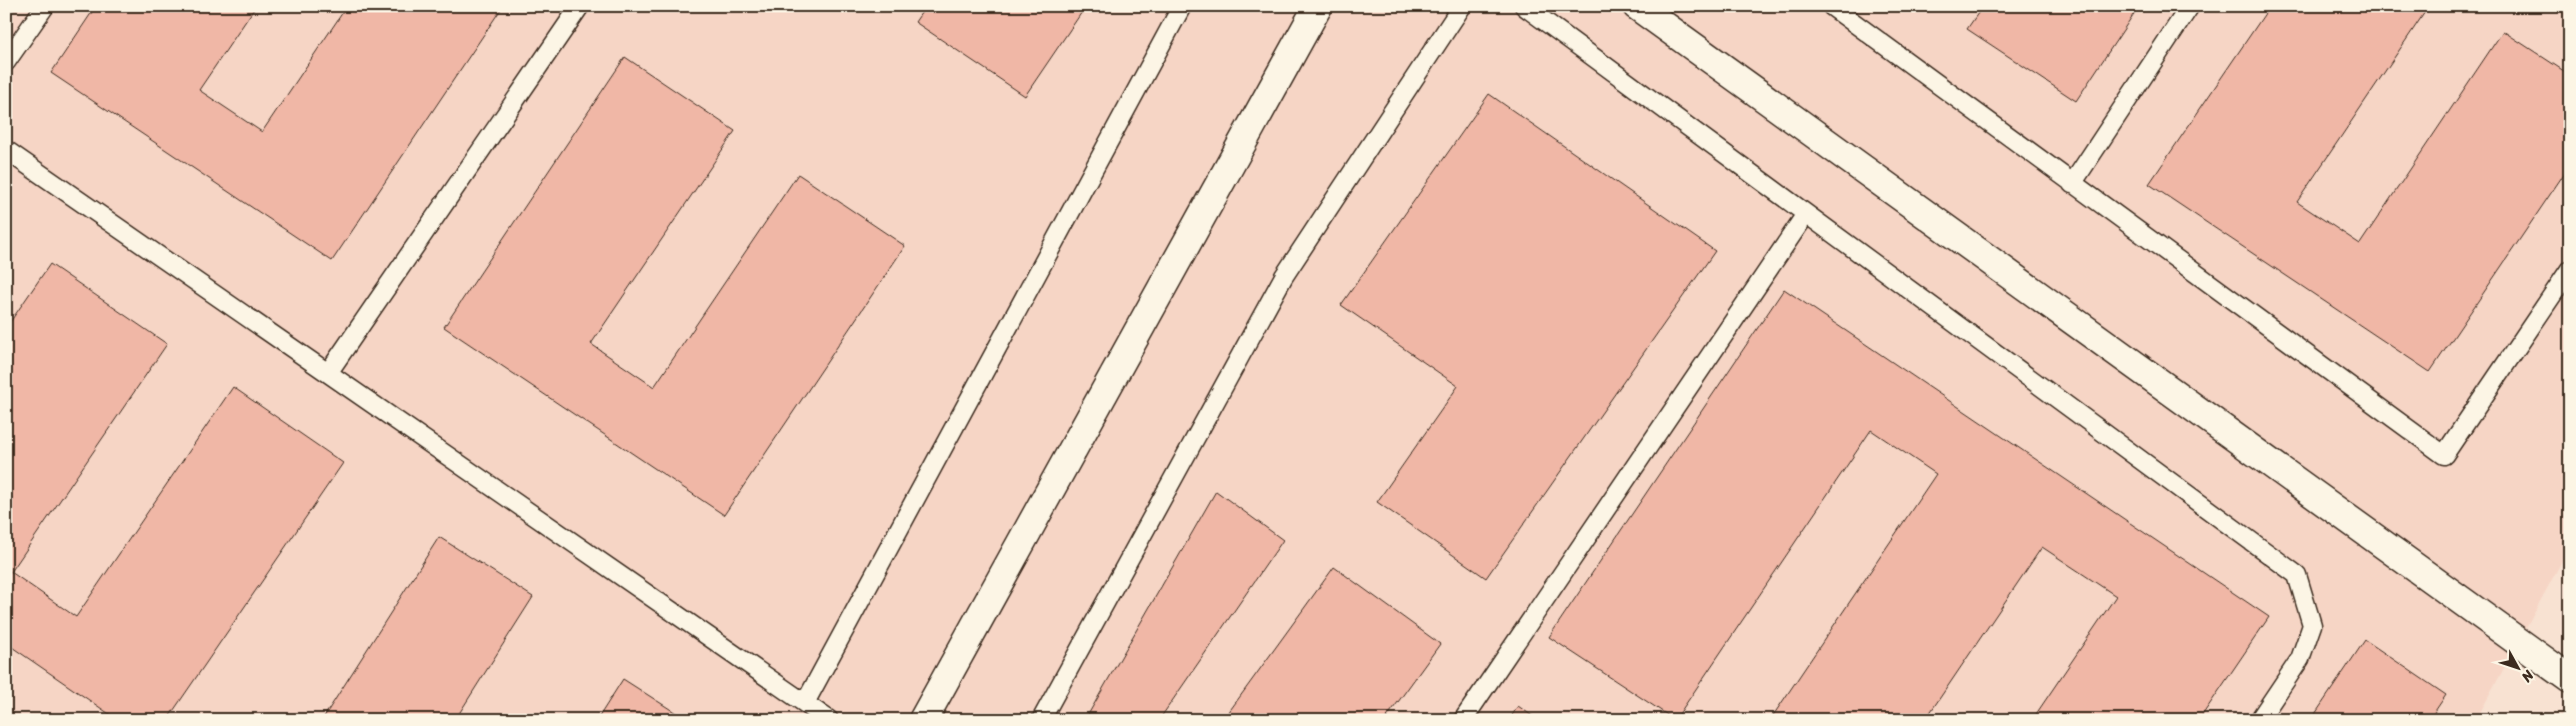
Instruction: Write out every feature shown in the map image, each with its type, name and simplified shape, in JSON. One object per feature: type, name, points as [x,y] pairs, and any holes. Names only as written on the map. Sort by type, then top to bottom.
[{"type":"street","points":[[923,720],[1318,6]]},
{"type":"street","points":[[1637,6],[2570,678]]},
{"type":"lane","points":[[6,62],[45,6]]},
{"type":"lane","points":[[328,373],[580,6]]},
{"type":"lane","points":[[804,702],[1182,6]]},
{"type":"lane","points":[[1041,720],[1284,276],[1462,6]]},
{"type":"lane","points":[[1524,6],[2297,575],[2312,625],[2300,659],[2259,720]]},
{"type":"lane","points":[[1831,6],[2444,455],[2570,269]]},
{"type":"lane","points":[[2072,184],[2190,6]]},
{"type":"lane","points":[[6,150],[829,720]]},
{"type":"lane","points":[[1462,720],[1806,214]]},
{"type":"shaded area","points":[[6,6],[2570,6],[2570,546],[2476,720],[6,720]]},
{"type":"building","points":[[96,6],[256,6],[199,90],[262,132],[347,6],[503,6],[332,261],[51,73]]},
{"type":"building","points":[[926,6],[1086,6],[1025,96],[915,22]]},
{"type":"building","points":[[1983,6],[2139,6],[2076,101],[1967,29]]},
{"type":"building","points":[[2270,6],[2429,6],[2297,202],[2360,244],[2503,31],[2570,75],[2570,165],[2430,372],[2149,184]]},
{"type":"building","points":[[625,57],[735,131],[591,344],[654,387],[798,174],[905,246],[724,515],[444,327]]},
{"type":"building","points":[[1489,94],[1715,251],[1486,578],[1377,502],[1458,386],[1341,305]]},
{"type":"building","points":[[50,264],[167,344],[11,572],[76,617],[233,387],[343,463],[167,720],[118,720],[6,643],[6,328]]},
{"type":"building","points":[[1784,289],[2269,617],[2199,720],[2032,720],[2116,596],[2042,547],[1925,720],[1770,720],[1936,474],[1871,430],[1675,720],[1549,637]]},
{"type":"building","points":[[1216,491],[1283,540],[1159,720],[1085,720]]},
{"type":"building","points":[[439,537],[533,597],[455,720],[322,720]]},
{"type":"building","points":[[1334,567],[1440,644],[1385,720],[1223,720]]},
{"type":"building","points":[[2365,640],[2446,695],[2429,720],[2311,720]]},
{"type":"building","points":[[623,679],[687,720],[597,720]]},
{"type":"building","points":[[1518,706],[1538,720],[1509,720]]}]
